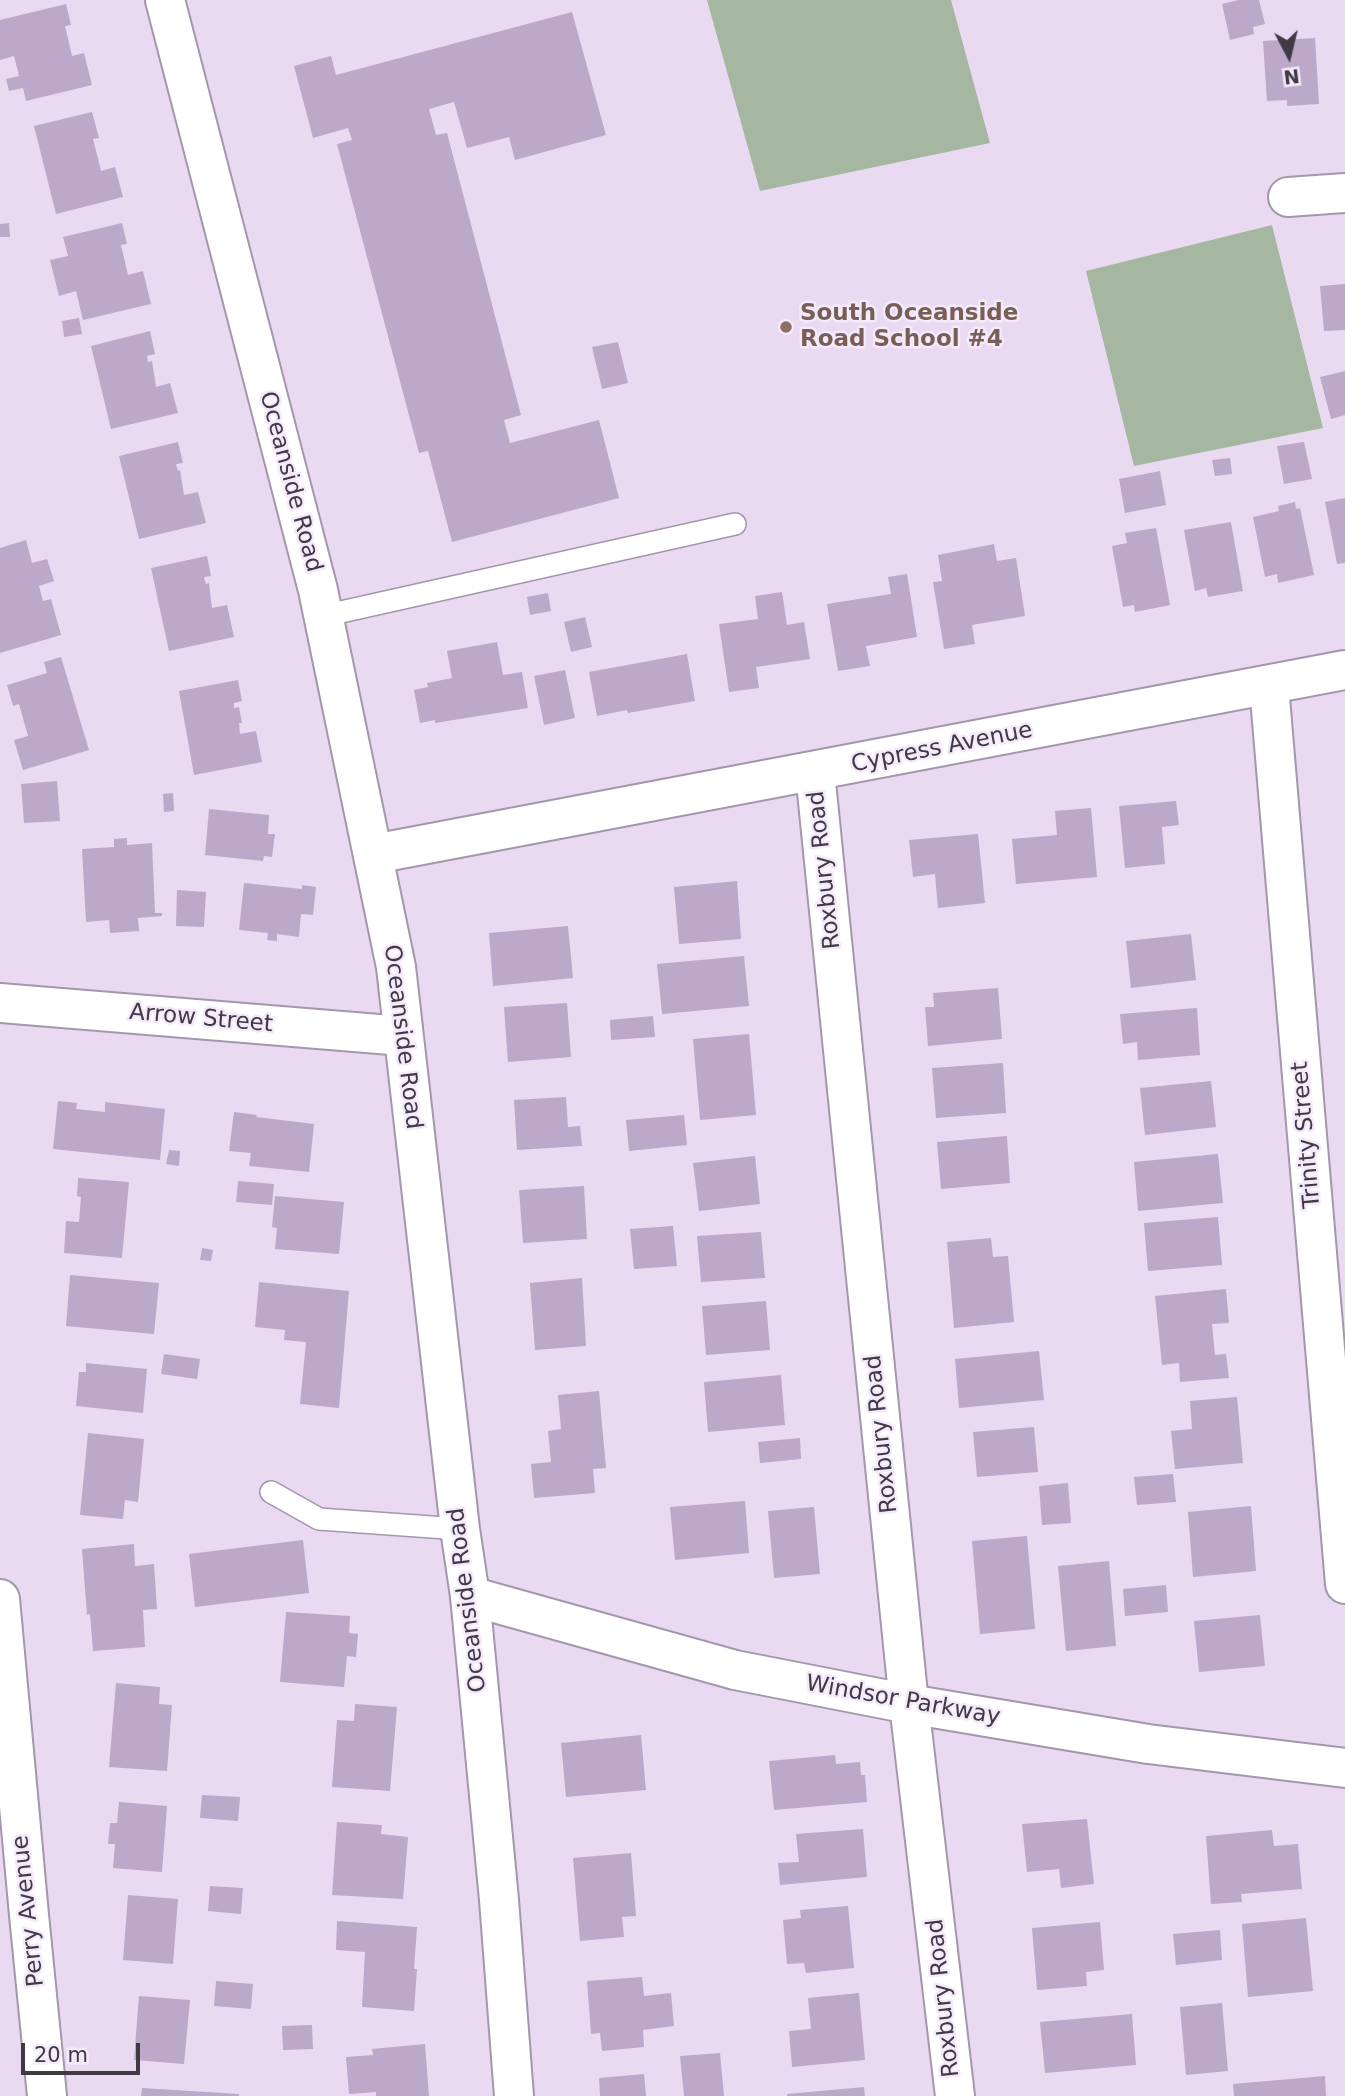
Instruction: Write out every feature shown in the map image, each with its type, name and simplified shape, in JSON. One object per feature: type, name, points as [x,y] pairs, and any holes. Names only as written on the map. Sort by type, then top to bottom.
[{"type":"street","name":"Oceanside Road","points":[[164,0],[323,616],[396,967],[470,1596],[499,1900],[514,2096]]},
{"type":"street","points":[[1288,197],[1345,193]]},
{"type":"street","name":"Cypress Avenue","points":[[374,854],[1345,670]]},
{"type":"street","name":"Trinity Street","points":[[1269,686],[1345,1584]]},
{"type":"street","name":"Roxbury Road","points":[[815,772],[909,1704],[955,2096]]},
{"type":"street","name":"Arrow Street","points":[[0,1003],[403,1036]]},
{"type":"street","name":"Windsor Parkway","points":[[470,1596],[735,1670],[909,1704],[1148,1744],[1345,1768]]},
{"type":"street","name":"Perry Avenue","points":[[0,1600],[14,1914],[47,2096]]},
{"type":"lane","points":[[323,616],[734,524]]},
{"type":"lane","points":[[271,1492],[319,1519],[460,1528]]},
{"type":"green space","points":[[707,0],[951,0],[990,143],[760,191]]},
{"type":"green space","points":[[1272,225],[1323,428],[1134,466],[1086,271]]},
{"type":"building","points":[[1239,0],[1259,0],[1265,24],[1253,27],[1254,34],[1230,40],[1222,4]]},
{"type":"building","points":[[66,4],[71,25],[65,26],[72,56],[84,53],[92,85],[26,101],[23,88],[9,91],[6,79],[19,76],[14,56],[0,60],[0,20]]},
{"type":"building","points":[[572,12],[606,135],[515,160],[509,137],[467,148],[454,102],[429,109],[436,135],[447,133],[521,415],[504,420],[510,443],[599,420],[619,498],[452,542],[428,451],[419,453],[337,144],[352,140],[348,128],[313,138],[294,66],[331,56],[336,75]]},
{"type":"building","points":[[1315,38],[1319,104],[1287,106],[1287,100],[1267,101],[1263,41]]},
{"type":"building","points":[[92,112],[99,138],[93,139],[101,171],[115,167],[123,197],[56,214],[34,126]]},
{"type":"building","points":[[9,223],[10,237],[0,237],[0,224]]},
{"type":"building","points":[[122,223],[127,244],[121,245],[128,275],[143,271],[151,304],[83,320],[76,291],[59,296],[50,260],[68,256],[63,237]]},
{"type":"building","points":[[1345,284],[1345,330],[1324,331],[1320,286]]},
{"type":"building","points":[[79,318],[82,334],[64,337],[62,321]]},
{"type":"building","points":[[150,331],[155,354],[147,356],[148,362],[152,361],[156,387],[170,383],[178,413],[111,429],[91,346]]},
{"type":"building","points":[[618,342],[628,383],[602,389],[592,347]]},
{"type":"building","points":[[1345,371],[1345,415],[1331,419],[1320,377]]},
{"type":"building","points":[[178,442],[183,463],[176,464],[178,471],[180,470],[184,495],[198,492],[206,523],[139,539],[119,456]]},
{"type":"building","points":[[1304,442],[1312,479],[1284,484],[1277,446]]},
{"type":"building","points":[[1230,458],[1232,474],[1215,476],[1212,460]]},
{"type":"building","points":[[1160,471],[1166,505],[1125,513],[1119,479]]},
{"type":"building","points":[[1345,498],[1345,563],[1337,564],[1325,502]]},
{"type":"building","points":[[1295,502],[1296,509],[1300,508],[1314,575],[1278,583],[1277,574],[1265,577],[1253,517],[1279,511],[1278,506]]},
{"type":"building","points":[[1231,522],[1243,591],[1208,597],[1206,588],[1195,591],[1184,530]]},
{"type":"building","points":[[1156,528],[1170,605],[1135,612],[1134,605],[1123,607],[1112,546],[1127,543],[1125,533]]},
{"type":"building","points":[[26,540],[32,563],[47,559],[54,581],[39,586],[43,601],[51,599],[61,635],[0,653],[0,548]]},
{"type":"building","points":[[994,544],[997,561],[1016,558],[1025,616],[972,625],[975,644],[944,649],[933,582],[942,581],[938,555]]},
{"type":"building","points":[[207,556],[211,576],[204,577],[206,584],[209,583],[212,608],[227,605],[234,637],[169,651],[151,568]]},
{"type":"building","points":[[907,574],[917,637],[866,646],[870,666],[838,671],[827,604],[891,594],[888,577]]},
{"type":"building","points":[[782,592],[787,625],[804,622],[810,659],[756,667],[759,688],[729,692],[719,624],[758,619],[755,596]]},
{"type":"building","points":[[548,593],[551,611],[530,615],[527,597]]},
{"type":"building","points":[[585,617],[592,647],[571,652],[564,622]]},
{"type":"building","points":[[497,642],[503,675],[522,672],[528,708],[420,723],[414,690],[428,687],[427,683],[452,678],[447,651]]},
{"type":"building","points":[[687,654],[695,701],[597,716],[589,672]]},
{"type":"building","points":[[61,657],[89,750],[23,770],[14,740],[28,736],[19,704],[13,706],[7,685],[47,673],[44,662]]},
{"type":"building","points":[[565,670],[575,718],[544,725],[534,676]]},
{"type":"building","points":[[238,680],[242,701],[234,703],[234,708],[239,707],[242,723],[239,723],[240,734],[256,731],[262,762],[194,775],[179,691]]},
{"type":"building","points":[[57,781],[60,821],[24,823],[21,784]]},
{"type":"building","points":[[173,793],[174,811],[164,812],[163,794]]},
{"type":"building","points":[[1176,801],[1179,825],[1162,827],[1165,864],[1125,868],[1119,806]]},
{"type":"building","points":[[1091,808],[1097,877],[1016,884],[1012,839],[1057,835],[1055,811]]},
{"type":"building","points":[[209,809],[269,815],[268,834],[275,834],[272,857],[264,856],[263,861],[205,855]]},
{"type":"building","points":[[978,834],[985,903],[938,908],[935,874],[913,877],[909,840]]},
{"type":"building","points":[[127,838],[127,845],[152,843],[155,913],[162,913],[162,916],[138,918],[139,931],[110,933],[109,920],[86,922],[82,849],[114,847],[114,839]]},
{"type":"building","points":[[737,881],[741,939],[679,944],[674,887]]},
{"type":"building","points":[[244,883],[302,889],[302,885],[316,887],[313,915],[301,914],[299,937],[277,934],[277,941],[267,940],[268,933],[239,930]]},
{"type":"building","points":[[177,890],[206,892],[204,927],[176,926]]},
{"type":"building","points":[[568,926],[573,978],[493,986],[489,933]]},
{"type":"building","points":[[1191,934],[1196,980],[1131,988],[1126,941]]},
{"type":"building","points":[[744,956],[749,1006],[662,1014],[657,964]]},
{"type":"building","points":[[998,988],[1002,1039],[928,1046],[925,1007],[934,1007],[933,993]]},
{"type":"building","points":[[567,1003],[571,1057],[508,1062],[504,1007]]},
{"type":"building","points":[[1197,1008],[1200,1055],[1138,1060],[1137,1042],[1123,1044],[1120,1014]]},
{"type":"building","points":[[653,1016],[655,1037],[611,1040],[610,1020]]},
{"type":"building","points":[[749,1034],[756,1115],[700,1120],[693,1039]]},
{"type":"building","points":[[1003,1063],[1006,1113],[936,1118],[932,1068]]},
{"type":"building","points":[[1211,1081],[1216,1127],[1145,1135],[1140,1088]]},
{"type":"building","points":[[566,1097],[568,1127],[580,1126],[582,1146],[517,1150],[514,1100]]},
{"type":"building","points":[[58,1101],[77,1103],[76,1109],[105,1112],[105,1102],[165,1109],[160,1160],[53,1149]]},
{"type":"building","points":[[234,1112],[314,1124],[309,1172],[249,1166],[251,1153],[229,1151]]},
{"type":"building","points":[[684,1115],[687,1145],[629,1151],[626,1120]]},
{"type":"building","points":[[1007,1136],[1010,1183],[941,1189],[937,1142]]},
{"type":"building","points":[[169,1150],[180,1151],[179,1166],[166,1164]]},
{"type":"building","points":[[1218,1154],[1223,1203],[1138,1211],[1134,1162]]},
{"type":"building","points":[[755,1156],[760,1204],[699,1211],[693,1163]]},
{"type":"building","points":[[78,1178],[129,1182],[122,1258],[64,1253],[66,1221],[79,1222],[81,1197],[77,1196]]},
{"type":"building","points":[[238,1181],[274,1184],[272,1205],[236,1202]]},
{"type":"building","points":[[584,1186],[587,1239],[523,1243],[519,1190]]},
{"type":"building","points":[[275,1196],[344,1202],[339,1254],[275,1249],[277,1228],[272,1227]]},
{"type":"building","points":[[1218,1217],[1222,1265],[1148,1271],[1144,1223]]},
{"type":"building","points":[[673,1226],[677,1266],[634,1269],[630,1229]]},
{"type":"building","points":[[761,1232],[765,1278],[701,1282],[697,1236]]},
{"type":"building","points":[[991,1238],[993,1257],[1008,1256],[1014,1322],[954,1328],[947,1242]]},
{"type":"building","points":[[202,1248],[213,1250],[211,1261],[200,1260]]},
{"type":"building","points":[[70,1275],[159,1283],[154,1334],[66,1326]]},
{"type":"building","points":[[582,1278],[586,1346],[535,1350],[530,1283]]},
{"type":"building","points":[[259,1282],[349,1291],[339,1408],[300,1404],[306,1342],[284,1340],[285,1330],[255,1327]]},
{"type":"building","points":[[1226,1289],[1229,1323],[1212,1324],[1215,1355],[1226,1354],[1229,1378],[1180,1382],[1179,1363],[1162,1365],[1155,1296]]},
{"type":"building","points":[[766,1301],[770,1350],[706,1355],[702,1306]]},
{"type":"building","points":[[1039,1351],[1044,1400],[959,1408],[955,1359]]},
{"type":"building","points":[[164,1354],[200,1359],[197,1379],[161,1374]]},
{"type":"building","points":[[86,1363],[147,1369],[143,1413],[76,1406],[79,1372],[86,1372]]},
{"type":"building","points":[[781,1375],[785,1425],[708,1432],[704,1382]]},
{"type":"building","points":[[599,1391],[606,1468],[593,1469],[595,1493],[534,1498],[531,1464],[551,1462],[548,1431],[561,1429],[558,1395]]},
{"type":"building","points":[[1237,1397],[1243,1463],[1175,1469],[1171,1431],[1192,1429],[1190,1401]]},
{"type":"building","points":[[1034,1427],[1038,1472],[977,1477],[973,1432]]},
{"type":"building","points":[[88,1433],[144,1439],[138,1502],[125,1500],[123,1519],[80,1515]]},
{"type":"building","points":[[800,1438],[801,1459],[760,1463],[758,1442]]},
{"type":"building","points":[[1173,1474],[1176,1502],[1137,1505],[1134,1477]]},
{"type":"building","points":[[1068,1483],[1071,1523],[1042,1525],[1039,1486]]},
{"type":"building","points":[[745,1501],[749,1553],[675,1560],[670,1507]]},
{"type":"building","points":[[1251,1506],[1256,1571],[1193,1577],[1188,1512]]},
{"type":"building","points":[[814,1507],[820,1574],[774,1578],[768,1511]]},
{"type":"building","points":[[1027,1536],[1035,1629],[980,1634],[972,1541]]},
{"type":"building","points":[[303,1540],[309,1593],[195,1607],[189,1554]]},
{"type":"building","points":[[134,1544],[135,1566],[154,1564],[157,1609],[143,1610],[145,1647],[93,1651],[90,1614],[87,1615],[82,1549]]},
{"type":"building","points":[[1109,1561],[1116,1646],[1066,1651],[1058,1566]]},
{"type":"building","points":[[1166,1585],[1168,1612],[1125,1616],[1123,1589]]},
{"type":"building","points":[[286,1612],[350,1616],[349,1633],[358,1634],[356,1657],[347,1656],[344,1687],[280,1682]]},
{"type":"building","points":[[1260,1615],[1265,1666],[1199,1672],[1194,1621]]},
{"type":"building","points":[[116,1683],[160,1687],[159,1704],[172,1705],[167,1771],[109,1767]]},
{"type":"building","points":[[355,1704],[397,1707],[390,1791],[332,1787],[337,1720],[354,1721]]},
{"type":"building","points":[[641,1735],[646,1790],[566,1797],[561,1743]]},
{"type":"building","points":[[835,1755],[836,1764],[860,1762],[861,1775],[865,1775],[867,1802],[774,1810],[769,1761]]},
{"type":"building","points":[[202,1795],[240,1797],[238,1821],[200,1818]]},
{"type":"building","points":[[119,1802],[167,1806],[162,1872],[113,1868],[115,1844],[108,1844],[110,1823],[117,1823]]},
{"type":"building","points":[[1087,1819],[1094,1884],[1061,1888],[1059,1869],[1027,1872],[1022,1824]]},
{"type":"building","points":[[337,1822],[382,1825],[381,1834],[408,1837],[403,1899],[332,1895]]},
{"type":"building","points":[[863,1829],[867,1877],[780,1885],[778,1863],[799,1862],[796,1834]]},
{"type":"building","points":[[1272,1830],[1274,1846],[1298,1844],[1302,1889],[1241,1894],[1242,1902],[1211,1904],[1206,1836]]},
{"type":"building","points":[[631,1853],[636,1916],[622,1917],[624,1937],[580,1941],[573,1858]]},
{"type":"building","points":[[210,1886],[243,1888],[241,1914],[208,1911]]},
{"type":"building","points":[[128,1895],[178,1899],[173,1964],[123,1960]]},
{"type":"building","points":[[848,1906],[854,1968],[806,1973],[804,1963],[787,1964],[783,1920],[801,1918],[800,1910]]},
{"type":"building","points":[[1306,1918],[1313,1991],[1248,1997],[1242,1924]]},
{"type":"building","points":[[337,1921],[417,1927],[414,2011],[362,2007],[365,1952],[336,1950]]},
{"type":"building","points":[[1100,1922],[1104,1970],[1086,1972],[1087,1986],[1037,1990],[1032,1928]]},
{"type":"building","points":[[1220,1930],[1222,1960],[1176,1965],[1173,1934]]},
{"type":"building","points":[[642,1977],[644,1996],[671,1993],[674,2026],[643,2030],[644,2047],[602,2051],[600,2033],[591,2034],[587,1981]]},
{"type":"building","points":[[216,1981],[253,1984],[251,2009],[214,2006]]},
{"type":"building","points":[[859,1993],[865,2060],[792,2067],[789,2031],[811,2029],[808,1998]]},
{"type":"building","points":[[139,1996],[190,2000],[184,2064],[134,2060]]},
{"type":"building","points":[[1222,2003],[1228,2071],[1186,2075],[1180,2007]]},
{"type":"building","points":[[1132,2014],[1136,2065],[1045,2073],[1040,2022]]},
{"type":"building","points":[[312,2025],[313,2049],[283,2050],[282,2026]]},
{"type":"building","points":[[425,2044],[429,2096],[376,2096],[376,2092],[349,2094],[346,2057],[373,2055],[372,2049]]},
{"type":"building","points":[[720,2053],[724,2096],[684,2096],[680,2056]]},
{"type":"building","points":[[644,2074],[646,2096],[600,2096],[599,2078]]},
{"type":"building","points":[[1325,2076],[1326,2096],[1234,2096],[1233,2084]]},
{"type":"building","points":[[864,2087],[865,2096],[787,2096],[787,2094]]},
{"type":"building","points":[[142,2088],[239,2094],[239,2096],[141,2096]]},
{"type":"place","name":"South Oceanside Road School #4","points":[[786,327]]}]
